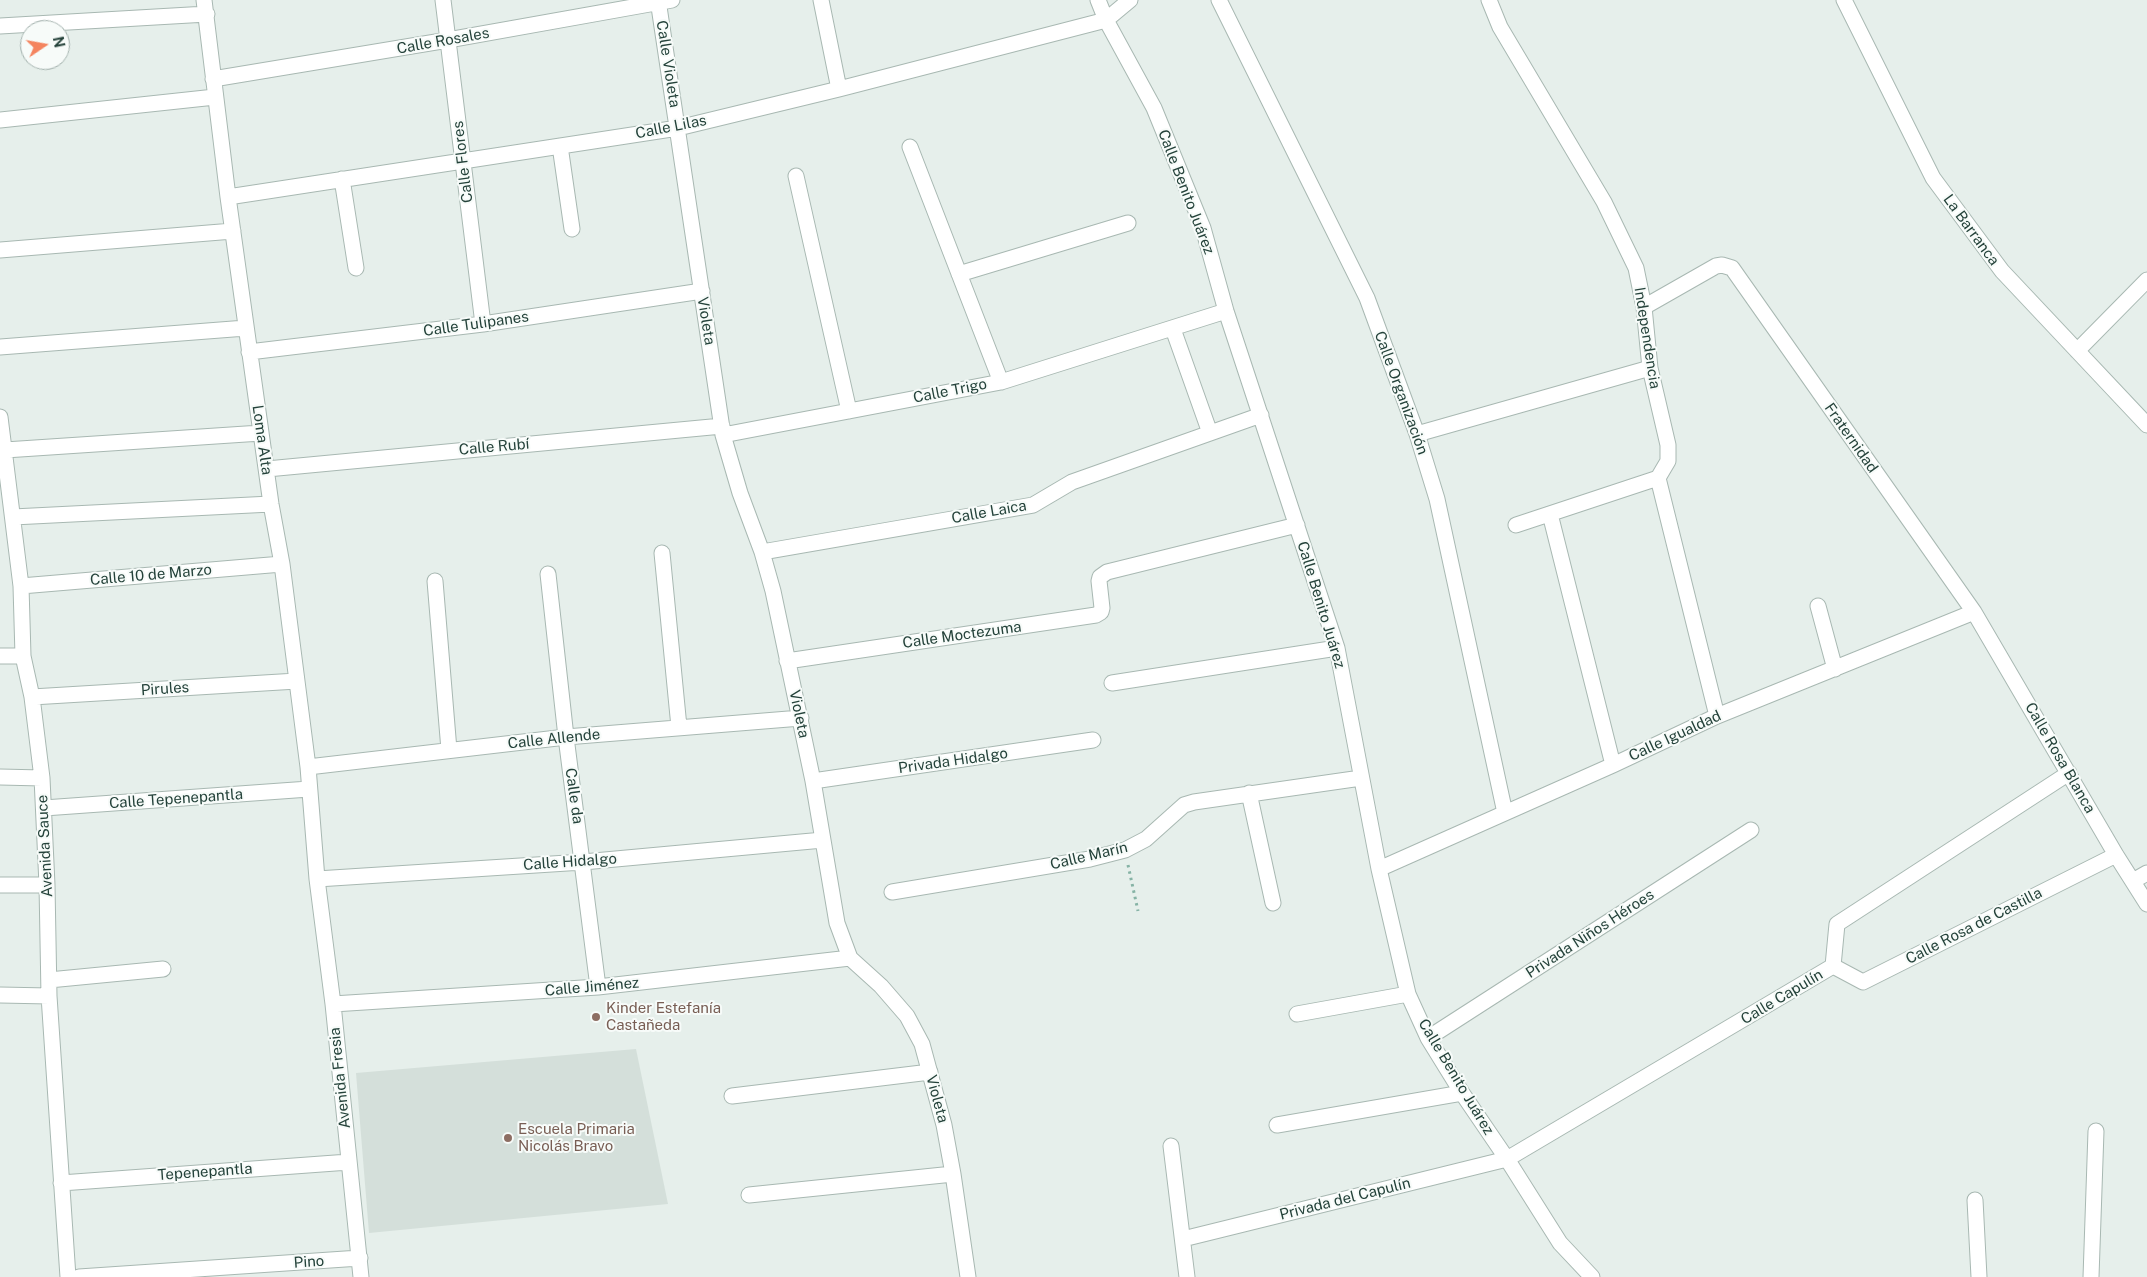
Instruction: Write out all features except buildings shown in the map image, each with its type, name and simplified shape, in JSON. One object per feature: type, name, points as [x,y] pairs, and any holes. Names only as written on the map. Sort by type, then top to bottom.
[{"type":"street","name":"Calle Flores","points":[[443,0],[483,324]]},
{"type":"street","points":[[821,0],[839,89]]},
{"type":"street","name":"Calle Benito Juárez","points":[[1098,0],[1106,20],[1154,108],[1203,228],[1226,311],[1337,648],[1379,869],[1408,994],[1428,1038],[1462,1094],[1507,1159],[1560,1242],[1592,1277]]},
{"type":"street","points":[[1106,20],[1130,0]]},
{"type":"street","name":"Calle Organización","points":[[1218,0],[1367,298],[1417,434],[1437,499],[1505,813]]},
{"type":"street","name":"Independencia","points":[[1489,0],[1500,27],[1604,202],[1636,268],[1644,307],[1650,368],[1668,444],[1668,461],[1658,478]]},
{"type":"street","name":"La Barranca","points":[[1844,0],[1934,178],[2002,271],[2077,350],[2145,417]]},
{"type":"street","name":"Calle Rosales","points":[[213,79],[448,40],[663,1]]},
{"type":"street","name":"Calle Violeta","points":[[663,1],[678,128]]},
{"type":"street","points":[[0,26],[206,7]]},
{"type":"street","name":"Loma Alta","points":[[206,7],[228,197],[271,504],[282,564],[308,767],[317,879]]},
{"type":"street","name":"Calle Lilas","points":[[228,197],[678,128],[839,89],[1106,20]]},
{"type":"street","points":[[0,120],[216,97]]},
{"type":"street","name":"Violeta","points":[[678,128],[722,430],[740,493],[762,552],[773,591],[814,781],[837,923],[850,958],[881,986],[907,1016],[922,1044],[944,1125],[954,1174],[968,1277]]},
{"type":"street","points":[[560,146],[572,229]]},
{"type":"street","points":[[910,147],[1001,382]]},
{"type":"street","points":[[796,176],[849,411]]},
{"type":"street","points":[[342,179],[356,268]]},
{"type":"street","points":[[959,274],[1128,222]]},
{"type":"street","points":[[0,250],[234,231]]},
{"type":"street","name":"Fraternidad","points":[[1644,307],[1716,266],[1727,266],[1735,273],[1974,612]]},
{"type":"street","points":[[2077,350],[2147,280]]},
{"type":"street","name":"Calle Tulipanes","points":[[249,352],[483,324],[702,291]]},
{"type":"street","name":"Calle Trigo","points":[[722,430],[849,411],[1001,382],[1226,311]]},
{"type":"street","points":[[0,347],[246,328]]},
{"type":"street","points":[[1173,328],[1210,433]]},
{"type":"street","points":[[1417,434],[1650,368]]},
{"type":"street","name":"Calle Laica","points":[[762,552],[1033,505],[1072,482],[1261,415]]},
{"type":"street","name":"Avenida Sauce","points":[[0,417],[5,450],[5,487],[13,517],[21,586],[23,656],[32,697],[42,778],[47,885],[49,996],[68,1277]]},
{"type":"street","name":"Calle Rubí","points":[[267,469],[722,430]]},
{"type":"street","points":[[5,450],[261,433]]},
{"type":"street","points":[[1516,525],[1658,478],[1717,716]]},
{"type":"street","points":[[13,517],[271,504]]},
{"type":"street","points":[[1550,514],[1613,765]]},
{"type":"street","name":"Calle Moctezuma","points":[[788,661],[1096,615],[1101,612],[1102,608],[1098,586],[1100,577],[1107,572],[1297,525]]},
{"type":"street","points":[[662,553],[679,727]]},
{"type":"street","name":"Calle 10 de Marzo","points":[[21,586],[282,564]]},
{"type":"street","name":"Calle da","points":[[548,574],[566,737],[598,988]]},
{"type":"street","points":[[435,581],[450,750]]},
{"type":"street","points":[[1818,606],[1835,669]]},
{"type":"street","name":"Calle Igualdad","points":[[1379,869],[1613,765],[1717,716],[1974,612]]},
{"type":"street","name":"Calle Rosa Blanca","points":[[1974,612],[2116,855],[2147,904]]},
{"type":"street","points":[[1112,683],[1337,648]]},
{"type":"street","points":[[0,656],[23,656]]},
{"type":"street","name":"Pirules","points":[[32,697],[297,681]]},
{"type":"street","name":"Calle Allende","points":[[308,767],[566,737],[801,718]]},
{"type":"street","name":"Privada Hidalgo","points":[[814,781],[1093,740]]},
{"type":"street","name":"Calle Capulín","points":[[1507,1159],[1833,966],[1837,924],[2069,773]]},
{"type":"street","points":[[0,777],[42,778]]},
{"type":"street","name":"Calle Marín","points":[[892,892],[1090,859],[1125,850],[1146,839],[1184,805],[1248,793],[1361,778]]},
{"type":"street","name":"Calle Tepenepantla","points":[[44,808],[309,790]]},
{"type":"street","points":[[1248,793],[1273,903]]},
{"type":"street","name":"Privada Niños Héroes","points":[[1428,1038],[1751,830]]},
{"type":"street","name":"Calle Hidalgo","points":[[317,879],[583,862],[823,840]]},
{"type":"street","name":"Calle Rosa de Castilla","points":[[1833,966],[1863,982],[2116,855]]},
{"type":"street","points":[[2133,881],[2147,873]]},
{"type":"street","name":"Avenida Fresia","points":[[317,879],[333,1004],[362,1277]]},
{"type":"street","points":[[0,885],[47,885]]},
{"type":"street","name":"Calle Jiménez","points":[[333,1004],[598,988],[850,958]]},
{"type":"street","points":[[49,980],[163,969]]},
{"type":"street","points":[[1298,1014],[1408,994]]},
{"type":"street","points":[[0,995],[49,996]]},
{"type":"street","points":[[732,1096],[930,1072]]},
{"type":"street","points":[[1277,1125],[1462,1094]]},
{"type":"street","points":[[2091,1277],[2096,1132]]},
{"type":"street","points":[[1171,1146],[1187,1277]]},
{"type":"street","name":"Privada del Capulín","points":[[1183,1239],[1507,1159]]},
{"type":"street","name":"Tepenepantla","points":[[61,1183],[349,1162]]},
{"type":"street","points":[[749,1195],[954,1174]]},
{"type":"street","points":[[1975,1200],[1979,1277]]},
{"type":"street","name":"Pino","points":[[79,1277],[360,1258]]},
{"type":"path","points":[[1125,850],[1138,911]]},
{"type":"shaded area","name":"Escuela Primaria Nicolás Bravo","points":[[636,1049],[668,1204],[369,1233],[356,1073]]},
{"type":"place","name":"Kinder Estefanía Castañeda","points":[[596,1017]]},
{"type":"place","name":"Escuela Primaria Nicolás Bravo","points":[[508,1138]]}]
